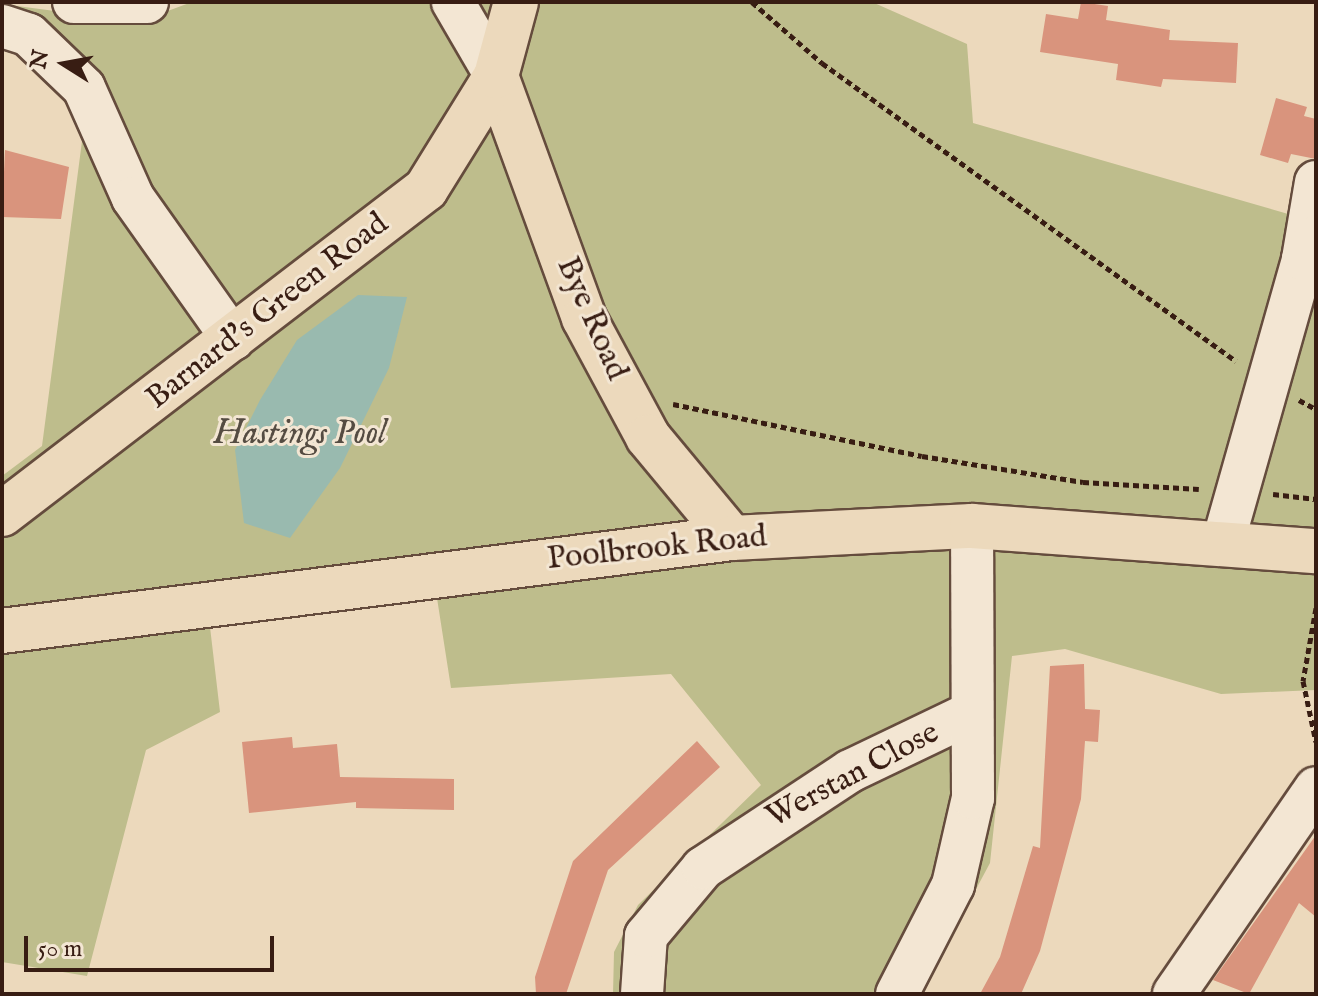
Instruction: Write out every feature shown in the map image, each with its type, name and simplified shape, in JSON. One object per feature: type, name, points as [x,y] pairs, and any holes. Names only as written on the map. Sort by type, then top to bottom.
[{"type":"main road","name":"Barnard's Green Road","points":[[2,514],[426,189],[496,76],[516,2]]},
{"type":"main road","name":"Bye Road","points":[[496,76],[584,318],[648,437],[732,538]]},
{"type":"main road","name":"Poolbrook Road","points":[[2,631],[732,538],[972,526],[1224,539],[1316,551]]},
{"type":"street","points":[[74,2],[147,2]]},
{"type":"street","points":[[453,2],[496,76]]},
{"type":"street","points":[[2,26],[29,35],[84,88],[133,198],[233,339]]},
{"type":"street","points":[[1224,539],[1267,382],[1310,248],[1316,182]]},
{"type":"street","name":"Werstan Close","points":[[897,994],[953,885],[973,798],[969,714],[978,644],[972,526]]},
{"type":"street","name":"Werstan Close","points":[[642,994],[646,936],[703,868],[850,771],[969,714]]},
{"type":"street","points":[[1174,994],[1316,788]]},
{"type":"path","points":[[752,2],[822,63],[1267,382],[1316,409]]},
{"type":"path","points":[[624,393],[952,461],[1083,482],[1316,499]]},
{"type":"path","points":[[1316,608],[1303,681],[1316,742]]},
{"type":"shaded area","points":[[192,2],[872,2],[967,44],[973,123],[1316,222],[1316,690],[1221,694],[1065,649],[1012,656],[990,863],[920,994],[613,994],[614,952],[638,905],[761,785],[671,674],[451,688],[432,566],[2,615],[2,476],[42,446],[84,126],[68,90],[2,14],[2,4],[138,22]]},
{"type":"shaded area","points":[[210,627],[220,712],[146,750],[87,976],[2,962],[2,653]]},
{"type":"water","name":"Hastings Pool","points":[[358,295],[407,297],[389,368],[340,468],[290,538],[244,523],[235,450],[260,400],[297,340]]},
{"type":"building","points":[[1081,2],[1108,6],[1106,20],[1170,30],[1169,40],[1238,43],[1236,83],[1163,79],[1161,87],[1116,80],[1118,64],[1040,52],[1046,14],[1078,19]]},
{"type":"building","points":[[1276,98],[1307,107],[1304,116],[1316,119],[1316,159],[1291,154],[1288,163],[1260,155]]},
{"type":"building","points":[[5,150],[69,167],[61,219],[2,217]]},
{"type":"building","points":[[1084,664],[1085,709],[1100,710],[1098,742],[1085,741],[1081,799],[1040,951],[1021,994],[980,994],[1000,957],[1033,846],[1040,848],[1050,666]]},
{"type":"building","points":[[292,737],[293,748],[337,744],[340,777],[454,779],[454,810],[356,808],[356,802],[249,813],[242,742]]},
{"type":"building","points":[[697,741],[720,767],[608,870],[566,994],[536,994],[535,977],[573,861]]},
{"type":"building","points":[[1316,835],[1316,917],[1299,903],[1249,994],[1213,980]]}]
